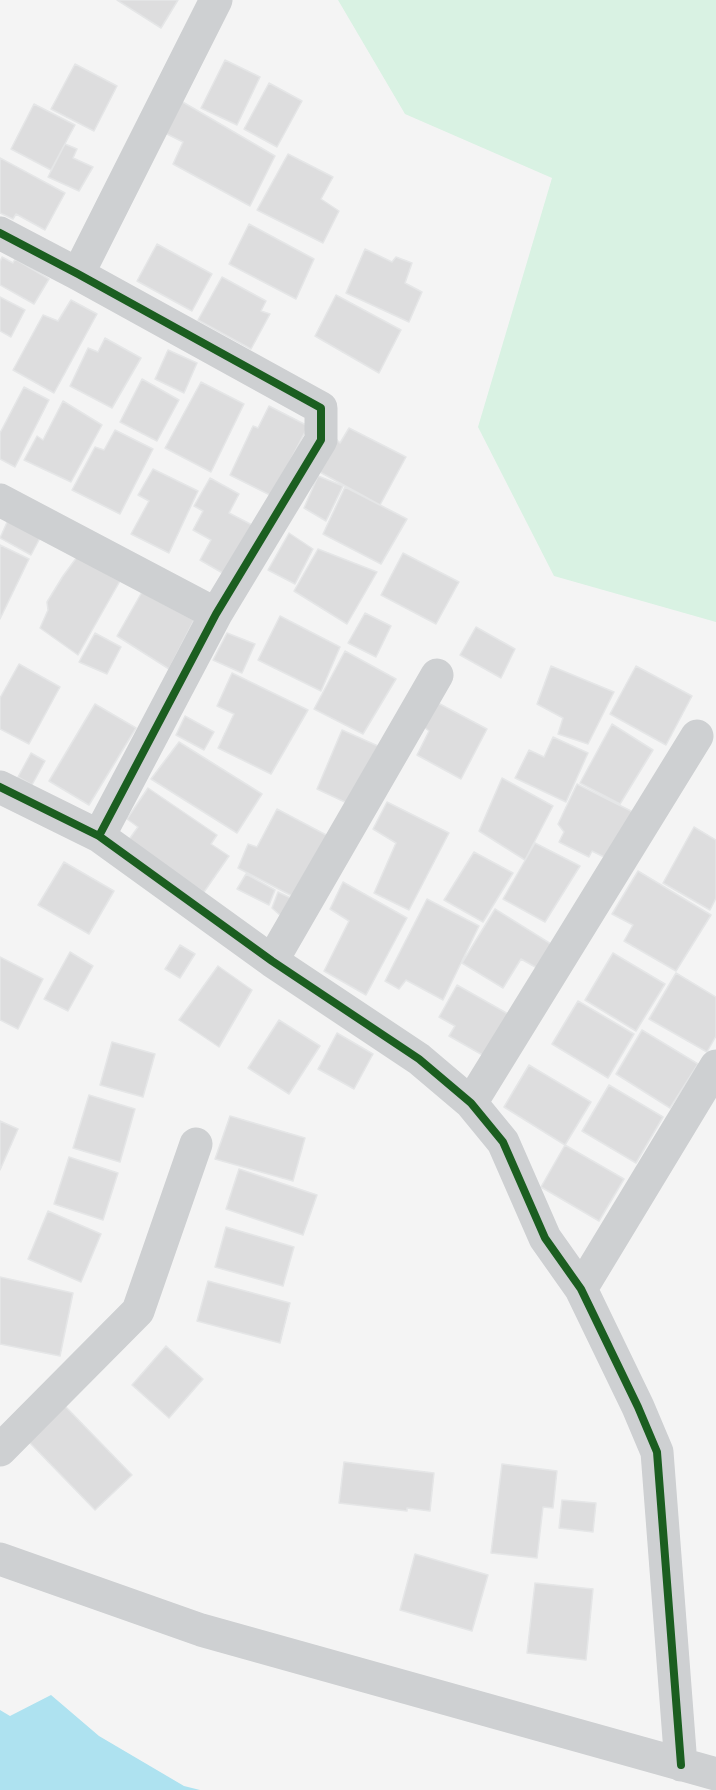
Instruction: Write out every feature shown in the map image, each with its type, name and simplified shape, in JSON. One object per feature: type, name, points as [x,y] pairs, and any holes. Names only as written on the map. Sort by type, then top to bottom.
[{"type":"street","points":[[78,274],[216,0]]},
{"type":"street","points":[[0,233],[321,408],[321,440],[216,614],[99,836]]},
{"type":"street","points":[[0,500],[216,614]]},
{"type":"street","points":[[272,961],[437,675]]},
{"type":"street","points":[[471,1103],[697,736]]},
{"type":"street","points":[[0,787],[99,836],[272,961],[419,1059],[471,1103],[503,1142],[545,1238],[581,1289],[657,1452],[681,1765]]},
{"type":"street","points":[[581,1289],[716,1066]]},
{"type":"street","points":[[0,1450],[138,1311],[196,1144]]},
{"type":"street","points":[[0,1559],[201,1630],[716,1774]]},
{"type":"green space","points":[[338,0],[716,0],[716,622],[554,576],[478,427],[552,178],[405,114]]},
{"type":"water","points":[[51,1695],[99,1736],[184,1786],[200,1790],[0,1790],[0,1710],[10,1716]]},
{"type":"building","points":[[117,0],[178,0],[161,28]]},
{"type":"building","points":[[225,60],[260,77],[237,125],[201,108]]},
{"type":"building","points":[[75,64],[117,86],[94,131],[51,109]]},
{"type":"building","points":[[269,83],[302,101],[277,147],[244,129]]},
{"type":"building","points":[[181,101],[275,156],[250,206],[173,164],[183,142],[165,133]]},
{"type":"building","points":[[34,104],[75,125],[51,170],[11,149]]},
{"type":"building","points":[[65,144],[77,149],[73,158],[93,167],[79,191],[48,177]]},
{"type":"building","points":[[288,154],[333,177],[321,199],[339,211],[323,243],[257,210]]},
{"type":"building","points":[[0,158],[65,193],[45,230],[16,214],[13,219],[0,213]]},
{"type":"building","points":[[249,224],[314,259],[296,299],[229,264]]},
{"type":"building","points":[[157,244],[212,274],[192,311],[137,281]]},
{"type":"building","points":[[365,249],[392,262],[396,257],[412,263],[405,283],[422,292],[409,322],[346,293]]},
{"type":"building","points":[[2,257],[13,263],[15,259],[49,279],[34,304],[0,285]]},
{"type":"building","points":[[222,277],[266,301],[261,311],[270,314],[251,349],[198,320]]},
{"type":"building","points":[[336,295],[401,330],[379,373],[315,336]]},
{"type":"building","points":[[0,297],[25,310],[11,337],[0,331]]},
{"type":"building","points":[[71,300],[97,314],[54,393],[13,370],[43,315],[58,321]]},
{"type":"building","points":[[105,338],[141,358],[112,408],[70,386],[88,348],[98,352]]},
{"type":"building","points":[[168,350],[197,363],[184,393],[155,379]]},
{"type":"building","points":[[142,379],[179,400],[157,441],[120,422]]},
{"type":"building","points":[[201,382],[244,404],[211,472],[165,448]]},
{"type":"building","points":[[24,387],[49,400],[15,467],[0,459],[0,433]]},
{"type":"building","points":[[63,401],[102,425],[71,482],[24,460],[37,436],[43,440]]},
{"type":"building","points":[[269,406],[308,426],[272,496],[230,475],[253,426],[258,428]]},
{"type":"building","points":[[349,428],[406,457],[380,505],[318,471],[335,438],[340,443]]},
{"type":"building","points":[[115,430],[153,449],[120,514],[72,490],[95,447],[104,450]]},
{"type":"building","points":[[153,469],[198,491],[169,553],[131,534],[149,501],[138,495]]},
{"type":"building","points":[[318,476],[343,486],[326,521],[304,508]]},
{"type":"building","points":[[210,478],[239,494],[229,513],[254,526],[226,575],[200,560],[211,540],[193,530],[203,511],[194,506]]},
{"type":"building","points":[[345,487],[407,519],[381,564],[323,534]]},
{"type":"building","points":[[8,520],[40,538],[31,555],[0,538]]},
{"type":"building","points":[[289,533],[313,549],[295,584],[268,570]]},
{"type":"building","points":[[0,545],[29,559],[0,619]]},
{"type":"building","points":[[318,549],[377,572],[347,624],[294,591]]},
{"type":"building","points":[[403,553],[459,582],[436,624],[381,595]]},
{"type":"building","points":[[77,557],[120,581],[78,655],[40,628],[48,610],[47,602]]},
{"type":"building","points":[[142,592],[194,620],[169,669],[117,636]]},
{"type":"building","points":[[365,613],[391,626],[376,657],[348,643]]},
{"type":"building","points":[[280,616],[340,647],[321,691],[258,660]]},
{"type":"building","points":[[476,627],[515,649],[501,678],[460,655]]},
{"type":"building","points":[[95,633],[121,647],[107,674],[79,662]]},
{"type":"building","points":[[227,633],[255,644],[242,673],[213,660]]},
{"type":"building","points":[[345,651],[396,679],[363,734],[314,709]]},
{"type":"building","points":[[19,664],[60,687],[29,744],[0,729],[0,698]]},
{"type":"building","points":[[551,666],[614,692],[588,744],[558,734],[563,718],[537,704]]},
{"type":"building","points":[[636,666],[692,696],[666,745],[610,714]]},
{"type":"building","points":[[232,673],[308,710],[271,774],[218,748],[234,714],[217,706]]},
{"type":"building","points":[[438,703],[487,729],[461,779],[417,755],[429,731],[424,727]]},
{"type":"building","points":[[95,704],[136,728],[89,805],[49,781]]},
{"type":"building","points":[[185,716],[214,732],[204,750],[176,735]]},
{"type":"building","points":[[612,724],[653,750],[620,804],[580,783]]},
{"type":"building","points":[[342,730],[378,746],[347,803],[317,789]]},
{"type":"building","points":[[553,737],[588,753],[566,802],[515,778],[529,750],[544,757]]},
{"type":"building","points":[[179,742],[262,794],[237,833],[151,779]]},
{"type":"building","points":[[31,753],[45,761],[32,785],[18,777]]},
{"type":"building","points":[[502,778],[553,806],[525,860],[479,831]]},
{"type":"building","points":[[577,784],[637,814],[614,862],[592,851],[589,857],[559,842],[564,832],[558,824]]},
{"type":"building","points":[[148,788],[217,835],[211,844],[229,856],[204,892],[128,841],[138,827],[127,819]]},
{"type":"building","points":[[387,802],[449,833],[409,910],[374,893],[396,843],[373,829]]},
{"type":"building","points":[[277,809],[330,837],[296,898],[238,868],[248,844],[257,847]]},
{"type":"building","points":[[694,827],[716,840],[716,898],[710,910],[663,883]]},
{"type":"building","points":[[535,843],[580,866],[545,922],[503,899]]},
{"type":"building","points":[[474,852],[513,873],[483,922],[444,900]]},
{"type":"building","points":[[64,862],[114,891],[89,934],[38,905]]},
{"type":"building","points":[[638,871],[711,915],[676,971],[624,941],[633,925],[612,914]]},
{"type":"building","points":[[246,874],[275,890],[269,905],[237,889]]},
{"type":"building","points":[[343,882],[407,918],[366,995],[324,971],[349,921],[330,909]]},
{"type":"building","points":[[278,892],[295,900],[283,918],[272,908]]},
{"type":"building","points":[[427,899],[479,926],[443,1000],[406,980],[399,989],[385,981]]},
{"type":"building","points":[[495,909],[551,944],[537,968],[521,959],[503,988],[462,963]]},
{"type":"building","points":[[180,945],[195,954],[180,978],[165,969]]},
{"type":"building","points":[[70,952],[93,966],[68,1011],[44,999]]},
{"type":"building","points":[[613,953],[665,984],[636,1031],[585,1000]]},
{"type":"building","points":[[0,957],[43,979],[18,1029],[0,1020]]},
{"type":"building","points":[[218,966],[252,990],[219,1047],[179,1020]]},
{"type":"building","points":[[676,973],[716,997],[716,1036],[707,1052],[649,1019]]},
{"type":"building","points":[[457,985],[510,1015],[486,1057],[449,1036],[455,1026],[439,1017]]},
{"type":"building","points":[[578,1001],[634,1034],[608,1078],[552,1044]]},
{"type":"building","points":[[279,1020],[320,1046],[289,1094],[248,1068]]},
{"type":"building","points":[[642,1030],[698,1064],[670,1108],[616,1074]]},
{"type":"building","points":[[337,1033],[373,1054],[354,1089],[318,1069]]},
{"type":"building","points":[[112,1042],[155,1054],[143,1097],[100,1085]]},
{"type":"building","points":[[529,1065],[591,1102],[565,1145],[504,1107]]},
{"type":"building","points":[[609,1085],[663,1117],[636,1163],[582,1131]]},
{"type":"building","points":[[89,1095],[135,1109],[120,1162],[73,1148]]},
{"type":"building","points":[[230,1116],[305,1138],[293,1181],[215,1159]]},
{"type":"building","points":[[0,1121],[18,1129],[0,1170]]},
{"type":"building","points":[[565,1145],[624,1179],[599,1221],[541,1187]]},
{"type":"building","points":[[69,1157],[118,1173],[103,1220],[54,1204]]},
{"type":"building","points":[[239,1169],[317,1195],[303,1235],[226,1209]]},
{"type":"building","points":[[48,1211],[101,1234],[81,1282],[28,1259]]},
{"type":"building","points":[[226,1227],[294,1247],[283,1286],[215,1267]]},
{"type":"building","points":[[0,1277],[73,1293],[60,1356],[0,1344]]},
{"type":"building","points":[[208,1281],[290,1303],[280,1343],[197,1321]]},
{"type":"building","points":[[166,1346],[203,1379],[169,1418],[132,1385]]},
{"type":"building","points":[[65,1406],[132,1475],[95,1510],[28,1441]]},
{"type":"building","points":[[344,1462],[434,1473],[430,1511],[407,1508],[407,1511],[339,1503]]},
{"type":"building","points":[[502,1464],[557,1471],[553,1508],[543,1507],[537,1558],[491,1553]]},
{"type":"building","points":[[562,1500],[596,1503],[593,1532],[559,1528]]},
{"type":"building","points":[[415,1554],[488,1575],[472,1631],[400,1610]]},
{"type":"building","points":[[535,1583],[593,1589],[586,1660],[527,1653]]},
{"type":"cycle path","points":[[0,233],[321,408],[321,440],[216,614],[99,836]]},
{"type":"cycle path","points":[[0,787],[99,836],[272,961],[419,1059],[471,1103],[503,1142],[545,1238],[581,1289],[657,1452],[681,1765]]}]
